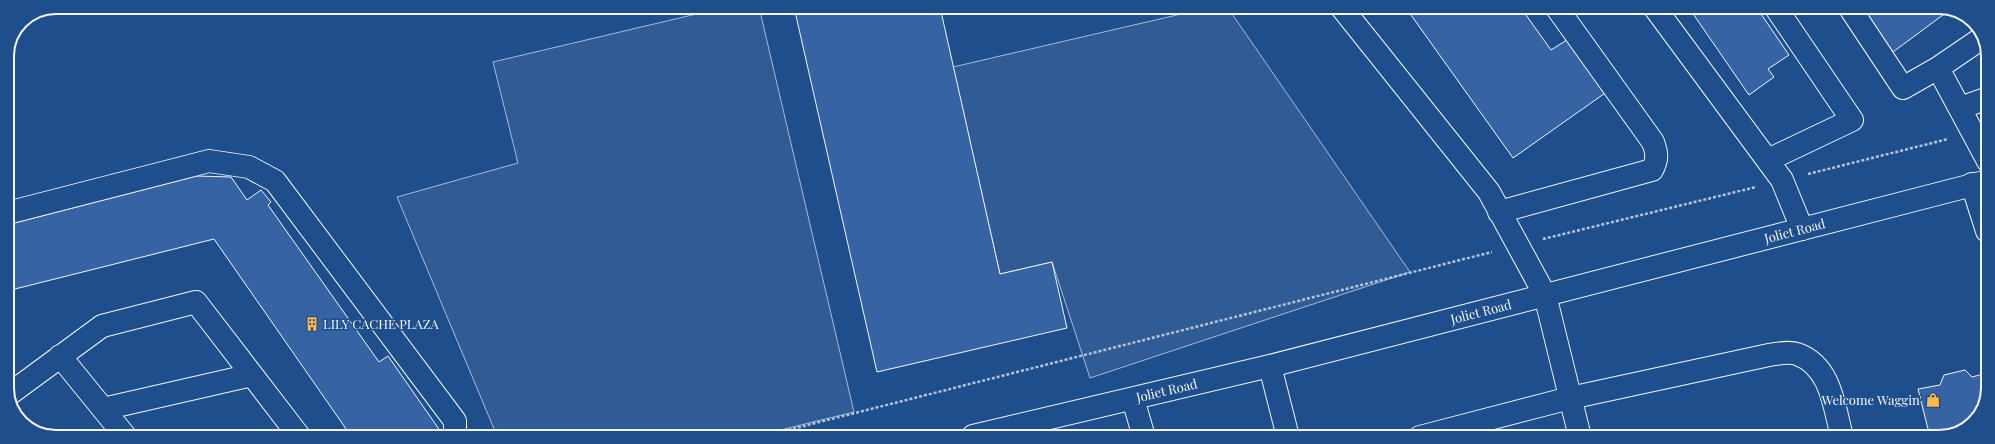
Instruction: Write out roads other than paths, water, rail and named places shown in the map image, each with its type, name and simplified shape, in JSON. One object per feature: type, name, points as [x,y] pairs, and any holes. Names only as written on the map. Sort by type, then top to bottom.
[{"type":"main road","points":[[1347,14],[1489,192],[1545,295],[1578,430]]},
{"type":"main road","points":[[1500,212],[1652,170],[1657,161],[1657,153],[1653,142],[1561,14]]},
{"type":"main road","points":[[1659,14],[1782,180],[1802,229]]},
{"type":"main road","points":[[1768,160],[1852,120],[1780,14]]},
{"type":"main road","points":[[1854,14],[1903,88],[1938,68],[1978,41]]},
{"type":"main road","points":[[1938,68],[1981,148]]},
{"type":"main road","points":[[1960,108],[1981,100]]},
{"type":"main road","points":[[14,211],[209,161],[249,167],[275,181],[455,421],[455,430]]},
{"type":"main road","name":"Joliet Road","points":[[999,430],[1270,366],[1980,182]]},
{"type":"main road","points":[[14,390],[102,326],[196,302],[294,430]]},
{"type":"main road","points":[[1447,430],[1570,398],[1769,355],[1796,353],[1817,365],[1830,389],[1840,430]]},
{"type":"main road","points":[[60,356],[121,430]]},
{"type":"main road","points":[[1270,366],[1286,430]]},
{"type":"main road","points":[[103,409],[252,375]]},
{"type":"main road","points":[[1133,399],[1142,430]]},
{"type":"place","name":"LILY CACHE PLAZA","points":[[312,324]]},
{"type":"place","name":"Welcome Waggin'","points":[[1933,400]]}]
